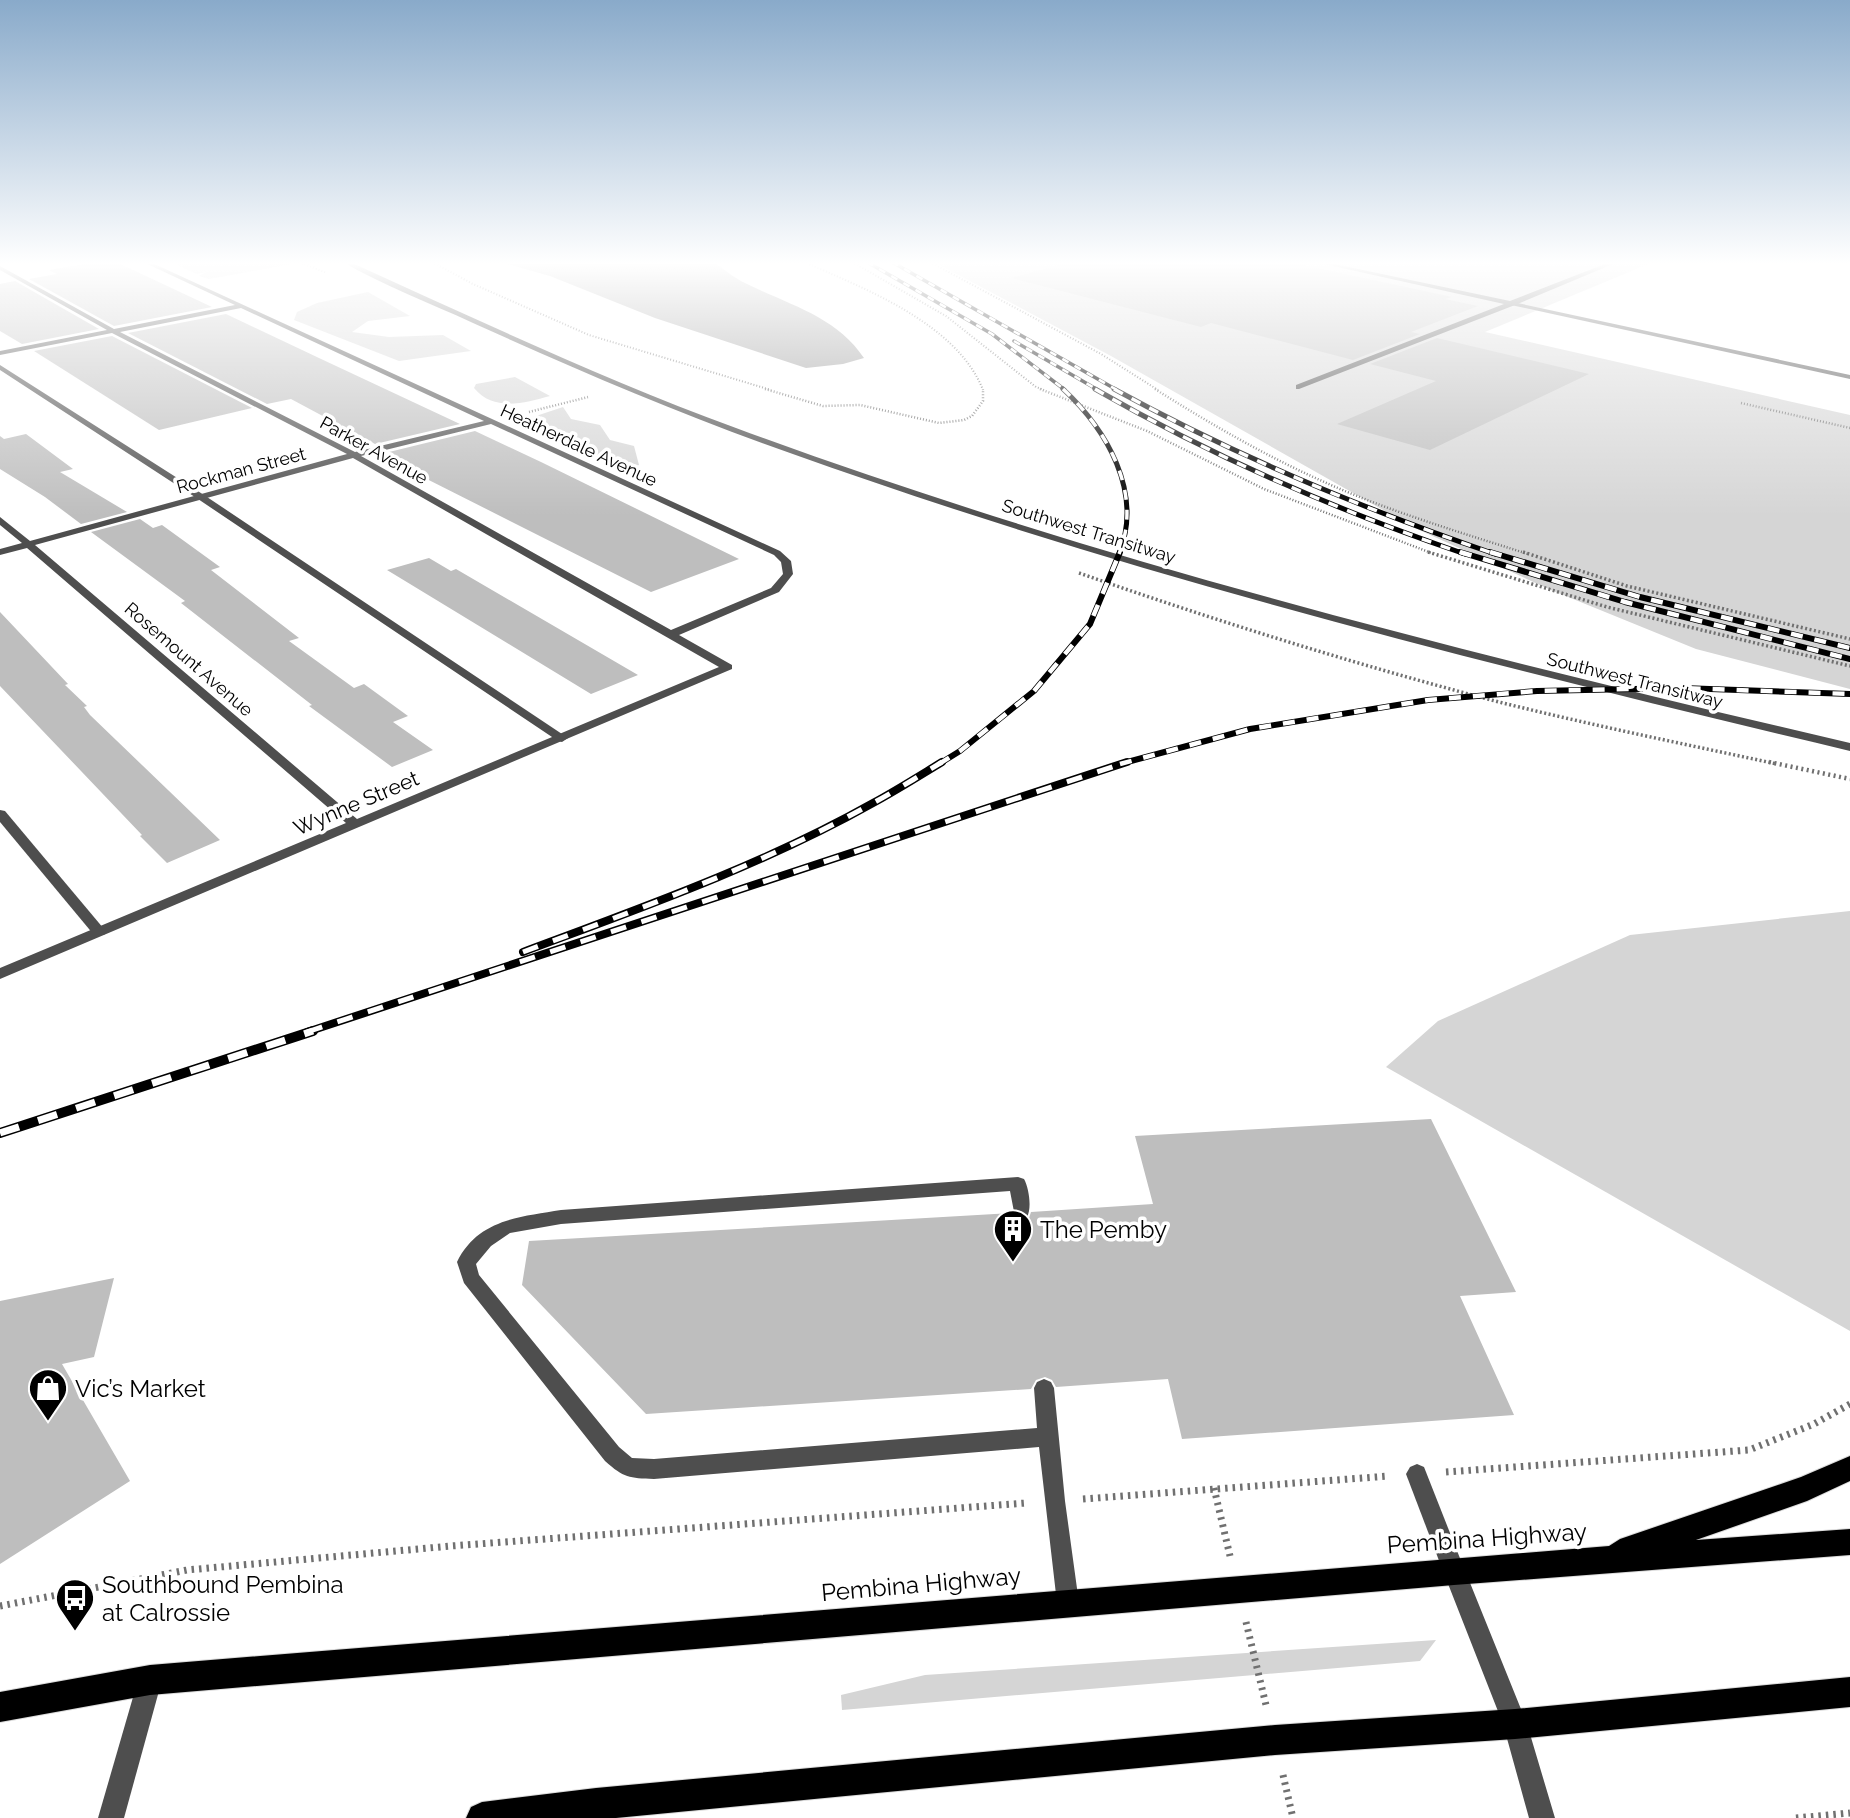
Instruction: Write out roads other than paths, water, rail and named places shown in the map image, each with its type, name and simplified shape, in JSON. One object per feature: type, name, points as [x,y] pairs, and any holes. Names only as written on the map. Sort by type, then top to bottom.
[{"type":"main road","points":[[1597,1561],[1807,1488],[1850,1468]]},
{"type":"main road","name":"Pembina Highway","points":[[0,1707],[150,1679],[1454,1571],[1850,1542]]},
{"type":"main road","points":[[482,1818],[610,1803],[1275,1740],[1516,1724],[1850,1692]]},
{"type":"street","points":[[0,353],[32,347]]},
{"type":"street","name":"Parker Avenue","points":[[145,347],[354,455],[727,667]]},
{"type":"street","name":"Heatherdale Avenue","points":[[329,347],[777,553],[786,561],[788,574],[775,590],[669,635]]},
{"type":"street","name":"Southwest Transitway","points":[[535,347],[634,391],[797,453],[981,515],[1158,569],[1335,619],[1645,699],[1850,747]]},
{"type":"street","points":[[1300,387],[1403,347]]},
{"type":"street","points":[[1711,347],[1850,377]]},
{"type":"street","points":[[0,367],[201,497],[562,738]]},
{"type":"street","name":"Rockman Street","points":[[0,552],[354,455],[490,422]]},
{"type":"street","name":"Rosemount Avenue","points":[[0,520],[355,824]]},
{"type":"street","name":"Wynne Street","points":[[0,974],[727,667]]},
{"type":"street","points":[[0,814],[99,932]]},
{"type":"street","points":[[1021,1212],[1017,1184],[575,1216],[505,1227],[485,1241],[466,1262],[471,1278],[612,1454],[628,1468],[654,1469],[1049,1437]]},
{"type":"street","points":[[1044,1388],[1054,1501],[1068,1603]]},
{"type":"street","points":[[1417,1474],[1516,1724],[1542,1818]]},
{"type":"street","points":[[111,1818],[150,1679]]},
{"type":"railway","points":[[1009,347],[1065,390]]},
{"type":"railway","points":[[1024,347],[1098,390]]},
{"type":"railway","points":[[1041,347],[1117,390]]},
{"type":"railway","points":[[1063,389],[1079,405],[1106,442],[1124,485],[1126,531],[1119,554]]},
{"type":"railway","points":[[1095,389],[1184,437],[1276,480],[1369,519],[1465,554]]},
{"type":"railway","points":[[1114,389],[1206,437],[1301,480],[1397,519],[1495,554]]},
{"type":"railway","points":[[939,764],[960,751],[1034,691],[1090,624],[1120,552]]},
{"type":"railway","points":[[1460,552],[1625,602],[1850,659]]},
{"type":"railway","points":[[1490,552],[1640,597],[1850,648]]},
{"type":"railway","points":[[1125,763],[1250,729],[1428,700],[1537,691],[1682,688],[1850,694]]},
{"type":"railway","points":[[523,952],[745,866],[873,803],[942,762]]},
{"type":"railway","points":[[307,1032],[1125,763]]},
{"type":"railway","points":[[1120,764],[1125,763]]},
{"type":"railway","points":[[0,1133],[313,1031]]},
{"type":"place","name":"The Pemby","points":[[1013,1263]]},
{"type":"place","name":"Vic’s Market","points":[[48,1422]]},
{"type":"place","name":"Southbound Pembina at Calrossie","points":[[75,1632]]}]
